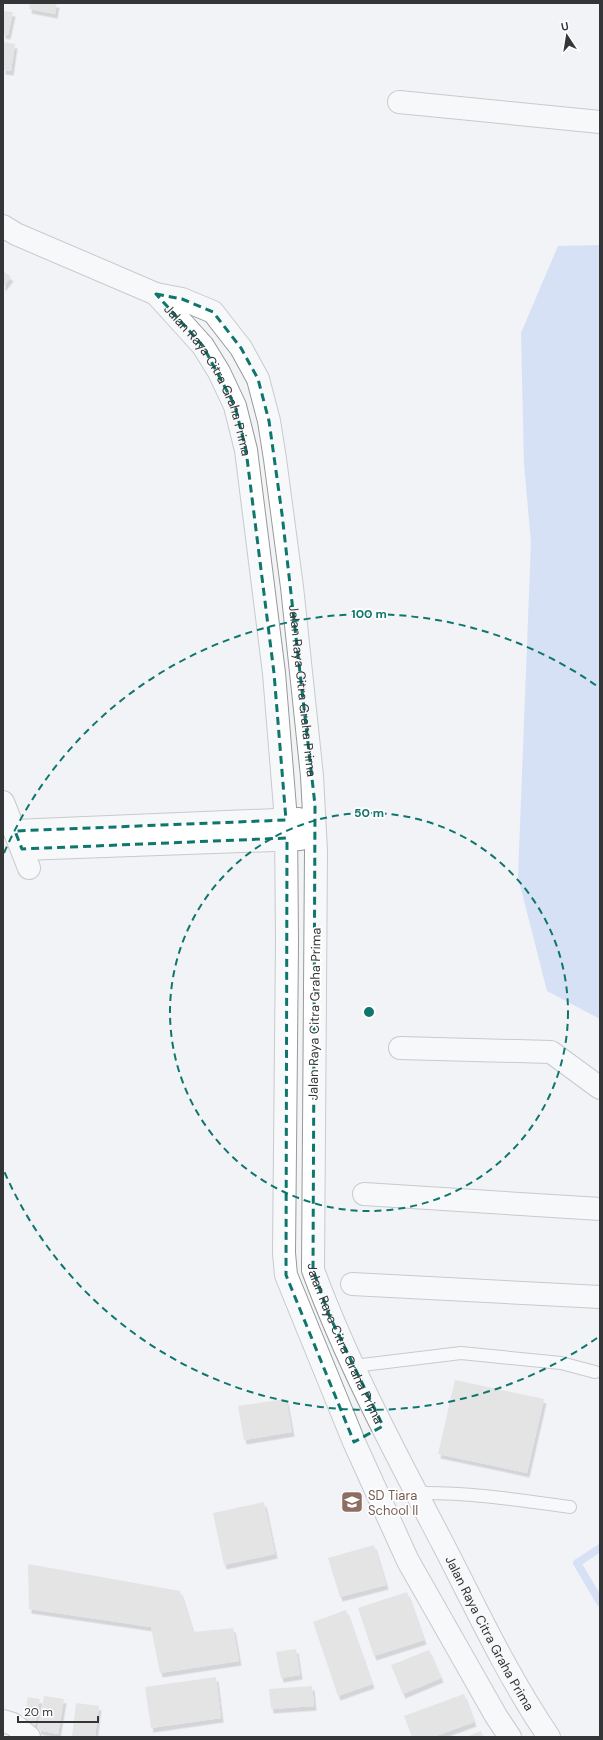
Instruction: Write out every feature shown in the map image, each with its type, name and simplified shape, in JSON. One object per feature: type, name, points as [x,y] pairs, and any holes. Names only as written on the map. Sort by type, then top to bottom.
[{"type":"street","points":[[399,102],[600,122]]},
{"type":"street","name":"Jalan Raya Citra Graha Prima","points":[[3,226],[16,234],[156,294],[182,299],[213,312],[241,348],[258,379],[269,421],[282,514],[306,714],[315,828],[312,1270],[329,1315],[416,1493],[525,1701],[549,1737]]},
{"type":"street","name":"Jalan Raya Citra Graha Prima","points":[[156,294],[203,346],[220,372],[235,406],[246,450],[274,673],[286,829],[284,1253],[286,1275],[292,1294],[354,1442],[408,1561],[496,1716],[510,1737]]},
{"type":"street","points":[[3,802],[22,849],[315,828]]},
{"type":"street","points":[[400,1048],[551,1052],[600,1088]]},
{"type":"street","points":[[364,1194],[600,1209]]},
{"type":"street","points":[[352,1284],[600,1298]]},
{"type":"street","points":[[354,1442],[383,1426]]},
{"type":"street","points":[[3,1721],[13,1724],[29,1737]]},
{"type":"lane","points":[[354,1366],[461,1353],[561,1363],[595,1372]]},
{"type":"lane","points":[[416,1493],[439,1492],[506,1498],[570,1507]]},
{"type":"highlighted area","points":[[156,294],[182,299],[213,312],[241,348],[258,379],[269,421],[282,514],[315,805],[313,1270],[329,1315],[383,1426],[354,1442],[286,1275],[287,838],[22,849],[15,831],[286,820],[274,673],[246,450],[235,406],[203,346]]},
{"type":"water","points":[[600,245],[600,1019],[547,991],[518,877],[531,542],[524,464],[521,333],[558,246]]},
{"type":"building","points":[[30,3],[57,3],[55,14],[29,9]]},
{"type":"building","points":[[3,11],[13,12],[8,35],[3,34]]},
{"type":"building","points":[[3,42],[15,44],[11,71],[3,70]]},
{"type":"building","points":[[3,271],[11,277],[3,287]]},
{"type":"building","points":[[455,1380],[544,1399],[527,1473],[438,1454]]},
{"type":"building","points":[[286,1399],[292,1432],[244,1440],[238,1406]]},
{"type":"building","points":[[264,1502],[275,1554],[224,1565],[213,1513]]},
{"type":"building","points":[[374,1545],[386,1585],[340,1597],[328,1558]]},
{"type":"building","points":[[28,1564],[180,1591],[193,1632],[233,1628],[239,1661],[160,1673],[151,1627],[29,1609]]},
{"type":"building","points":[[407,1592],[424,1640],[374,1656],[358,1608]]},
{"type":"building","points":[[346,1610],[372,1684],[338,1696],[313,1622]]},
{"type":"building","points":[[296,1649],[300,1675],[281,1678],[276,1652]]},
{"type":"building","points":[[429,1650],[441,1678],[403,1694],[391,1665]]},
{"type":"building","points":[[216,1677],[221,1718],[151,1728],[145,1687]]},
{"type":"building","points":[[312,1686],[314,1706],[271,1709],[269,1689]]},
{"type":"building","points":[[464,1694],[474,1722],[433,1737],[412,1737],[404,1716]]},
{"type":"building","points":[[44,1696],[64,1699],[58,1734],[38,1730]]},
{"type":"building","points":[[28,1697],[40,1699],[34,1730],[22,1728]]},
{"type":"building","points":[[76,1703],[99,1706],[95,1737],[72,1737]]},
{"type":"building","points":[[481,1731],[483,1737],[466,1737]]},
{"type":"waterway","points":[[600,1548],[577,1563],[600,1602]]},
{"type":"place","name":"SD Tiara School II","points":[[352,1502]]}]
